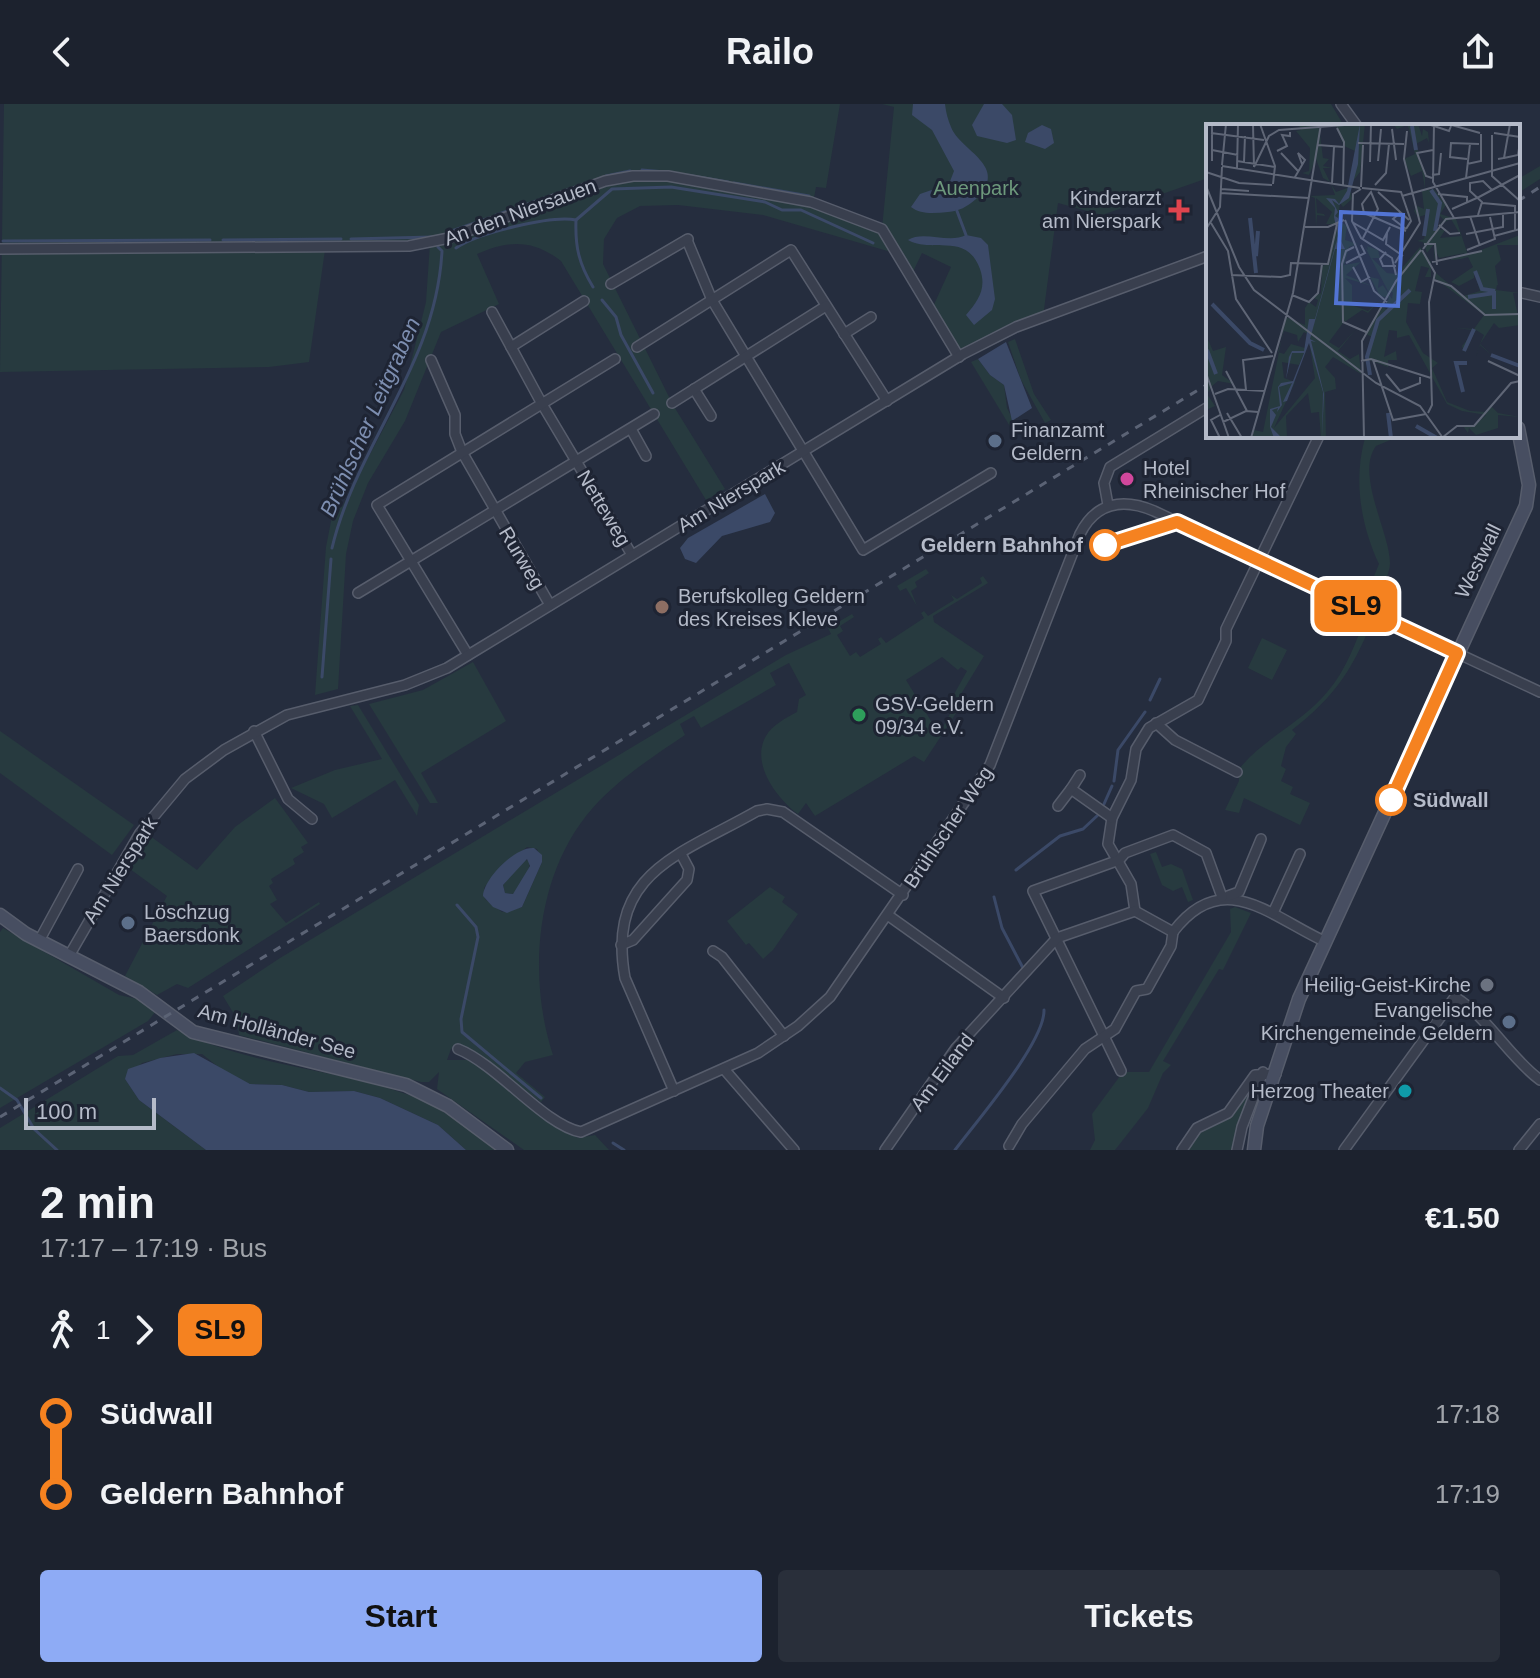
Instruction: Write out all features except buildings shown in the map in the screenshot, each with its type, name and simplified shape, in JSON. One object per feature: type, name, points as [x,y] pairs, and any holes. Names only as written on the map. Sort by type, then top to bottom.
[{"type":"street","points":[[1341,104],[1356,124]]},
{"type":"street","name":"An den Niersauen","points":[[0,249],[409,246],[449,238],[605,181],[633,176],[668,176],[811,202],[882,229],[959,357]]},
{"type":"street","points":[[611,284],[689,238],[712,300],[863,550],[991,473]]},
{"type":"street","points":[[637,347],[791,250],[887,401]]},
{"type":"street","name":"Am Nierspark","points":[[69,956],[130,847],[165,801],[208,761],[254,731],[318,705],[425,679],[959,357],[1016,327],[1206,257]]},
{"type":"street","points":[[1520,292],[1540,297]]},
{"type":"street","points":[[511,347],[584,301]]},
{"type":"street","points":[[672,403],[826,306]]},
{"type":"street","name":"Netteweg","points":[[492,312],[542,404],[632,555]]},
{"type":"street","points":[[844,334],[871,317]]},
{"type":"street","points":[[468,655],[377,505],[615,359]]},
{"type":"street","name":"Rurweg","points":[[431,360],[455,415],[455,434],[462,452],[493,511],[550,605]]},
{"type":"street","points":[[694,389],[711,416]]},
{"type":"street","points":[[1206,408],[1113,463],[1105,476],[1108,505],[1127,503],[1145,507],[1540,692]]},
{"type":"street","name":"Netteweg","points":[[576,460],[654,414]]},
{"type":"street","points":[[631,429],[646,456]]},
{"type":"street","points":[[1520,437],[1534,497]]},
{"type":"street","points":[[1173,932],[1135,911],[1131,884],[1108,844],[1112,818],[1131,780],[1136,749],[1149,728],[1198,700],[1226,641],[1226,629],[1318,438]]},
{"type":"street","name":"Rurweg","points":[[493,511],[576,460]]},
{"type":"street","name":"Westwall","points":[[1457,653],[1534,497]]},
{"type":"street","name":"Brühlscher Weg","points":[[458,1049],[477,1058],[577,1131],[589,1129],[724,1069],[784,1036],[830,997],[889,916],[990,765],[1079,537],[1090,518],[1108,505]]},
{"type":"street","points":[[358,593],[493,511]]},
{"type":"street","points":[[1237,1150],[1242,1127],[1270,1073],[1293,1013],[1457,653]]},
{"type":"street","points":[[1156,723],[1175,740],[1237,772]]},
{"type":"street","points":[[254,731],[288,799],[312,819]]},
{"type":"street","points":[[1058,806],[1080,775]]},
{"type":"street","points":[[1071,789],[1112,818]]},
{"type":"street","points":[[674,1091],[625,978],[621,945],[623,919],[633,896],[655,871],[757,811],[773,809],[903,895]]},
{"type":"street","points":[[1121,1071],[1033,891],[1119,860],[1125,853],[1173,835],[1206,853],[1224,897],[1273,913],[1326,942]]},
{"type":"street","points":[[1009,1146],[1022,1124],[1085,1049],[1115,1029],[1136,991],[1147,989],[1171,946],[1173,932],[1184,917],[1239,892],[1261,839]]},
{"type":"street","points":[[621,945],[633,940],[687,880],[689,869],[681,854]]},
{"type":"street","points":[[1273,913],[1300,854]]},
{"type":"street","points":[[39,941],[78,869]]},
{"type":"street","name":"Am Eiland","points":[[885,1150],[956,1048],[1057,938],[1135,911]]},
{"type":"street","name":"Am Holländer See","points":[[0,915],[39,941],[139,992],[193,1032],[406,1085],[448,1106],[507,1150]]},
{"type":"street","points":[[889,916],[1004,998]]},
{"type":"street","points":[[713,951],[784,1036]]},
{"type":"street","points":[[1344,1150],[1455,997],[1498,1036],[1516,1061],[1540,1080]]},
{"type":"street","points":[[724,1069],[794,1150]]},
{"type":"street","points":[[1182,1150],[1197,1128],[1228,1113],[1249,1080],[1270,1073]]},
{"type":"street","points":[[1254,1150],[1270,1073]]},
{"type":"street","points":[[1519,1150],[1540,1124]]},
{"type":"green space","name":"Auenpark","points":[[4,104],[840,104],[826,188],[816,187],[814,198],[735,183],[664,177],[811,202],[882,228],[894,107],[882,104],[1331,104],[1343,124],[1206,124],[1206,179],[1102,215],[1058,203],[1043,317],[959,357],[932,309],[951,267],[922,253],[910,278],[891,252],[763,215],[678,205],[640,206],[617,218],[604,239],[603,264],[673,405],[725,489],[706,500],[561,261],[540,249],[520,244],[499,246],[477,254],[499,304],[441,332],[405,421],[368,483],[353,521],[346,554],[338,689],[315,695],[326,547],[334,506],[342,507],[404,390],[426,302],[430,243],[325,250],[309,362],[269,367],[0,372]]},
{"type":"green space","points":[[1540,166],[1540,179],[1520,192],[1520,178]]},
{"type":"green space","points":[[1015,339],[1034,394],[1051,420],[1045,423],[1021,380],[1008,342]]},
{"type":"green space","points":[[978,359],[990,375],[1004,385],[1007,408],[1018,430],[1014,433],[971,362]]},
{"type":"green space","points":[[1365,438],[1395,438],[1376,446],[1369,472],[1390,563],[1374,605],[1364,600],[1379,564],[1363,519],[1359,486]]},
{"type":"green space","points":[[926,569],[929,573],[915,582],[917,587],[911,591],[917,606],[906,588],[900,591],[897,586]]},
{"type":"green space","points":[[983,576],[988,583],[933,616],[934,622],[984,656],[961,694],[966,698],[924,762],[914,756],[815,816],[806,803],[798,814],[774,790],[761,757],[766,736],[780,722],[797,712],[799,699],[806,695],[789,663],[770,673],[776,685],[701,728],[694,716],[680,724],[685,735],[632,772],[596,804],[569,842],[556,870],[541,931],[540,995],[553,1055],[525,1062],[516,1073],[545,1097],[541,1102],[460,1044],[451,1049],[447,1060],[473,1060],[578,1138],[595,1135],[609,1150],[524,1150],[437,1089],[439,1072],[429,1082],[421,1082],[239,1035],[237,1019],[223,996],[280,958],[786,655],[831,634],[828,628],[852,614],[854,617],[840,626],[843,631],[837,635],[850,656],[856,652],[860,657],[881,644],[878,639],[881,637],[886,643],[924,618],[921,613],[924,611],[928,616],[954,600],[951,595],[957,599],[982,583],[980,578]],"holes":[[[942,657],[958,670],[961,667],[967,671],[953,696],[958,699],[939,734],[906,680]],[[527,847],[537,849],[542,862],[522,907],[502,912],[485,899],[484,888],[503,866]]]},
{"type":"green space","points":[[1365,619],[1372,622],[1349,669],[1320,706],[1292,730],[1296,734],[1286,747],[1281,766],[1286,769],[1281,781],[1293,787],[1290,794],[1310,803],[1300,825],[1244,798],[1239,813],[1225,810],[1239,781],[1239,769],[1260,748],[1307,712],[1334,683],[1350,656]]},
{"type":"green space","points":[[1262,638],[1287,650],[1272,680],[1248,668]]},
{"type":"green space","points":[[473,662],[506,721],[421,773],[438,803],[430,803],[369,704],[423,690]]},
{"type":"green space","points":[[358,705],[419,805],[417,816],[395,780],[332,818],[324,804],[291,788],[335,770],[382,759],[350,706]]},
{"type":"green space","points":[[0,731],[134,825],[112,855],[0,773]]},
{"type":"green space","points":[[275,798],[308,843],[301,847],[304,852],[293,859],[295,864],[271,879],[273,883],[269,886],[277,900],[270,904],[286,923],[320,904],[188,988],[177,984],[157,995],[125,976],[167,896],[130,869],[150,836],[197,870],[235,827]]},
{"type":"green space","points":[[1156,852],[1162,867],[1171,864],[1182,869],[1193,900],[1188,902],[1182,887],[1173,891],[1162,885],[1150,854]]},
{"type":"green space","points":[[529,860],[527,874],[520,887],[513,894],[505,893],[503,885],[522,861]]},
{"type":"green space","points":[[770,887],[785,897],[782,902],[798,914],[763,959],[749,943],[746,945],[727,921]]},
{"type":"green space","points":[[1235,907],[1251,913],[1223,970],[1219,969],[1163,1061],[1171,1065],[1163,1073],[1148,1108],[1115,1150],[1090,1150],[1095,1140],[1092,1114],[1123,1072],[1149,1072],[1231,932],[1230,909]]},
{"type":"green space","points":[[3,928],[119,995],[142,1000],[156,1011],[148,1021],[0,1108],[0,932]]},
{"type":"green space","points":[[177,1030],[233,1052],[409,1095],[444,1112],[497,1150],[466,1150],[438,1125],[380,1098],[354,1091],[309,1092],[282,1085],[250,1084],[231,1077],[202,1054],[177,1054],[142,1063],[125,1079],[139,1100],[206,1150],[0,1150],[0,1128],[118,1056],[133,1055]]},
{"type":"green space","points":[[1256,1079],[1234,1150],[1184,1150],[1195,1134],[1224,1119]]},
{"type":"water","points":[[913,104],[945,104],[956,136],[986,168],[988,177],[985,187],[976,199],[963,208],[928,213],[911,207],[920,194],[949,184],[954,171],[932,130],[912,115]]},
{"type":"water","points":[[984,104],[1002,104],[1012,115],[1016,140],[1007,143],[977,136],[972,125]]},
{"type":"water","points":[[1042,125],[1051,129],[1054,143],[1045,149],[1025,142],[1028,133]]},
{"type":"water","points":[[966,235],[981,238],[988,245],[995,299],[992,310],[974,325],[966,315],[978,300],[982,276],[974,257],[957,247],[917,244],[908,240],[921,236],[952,238]]},
{"type":"water","points":[[1006,342],[1032,408],[1012,421],[1004,385],[990,375],[978,359]]},
{"type":"water","points":[[765,494],[775,513],[770,522],[722,536],[696,563],[685,559],[680,548],[688,538]]},
{"type":"water","points":[[534,848],[542,855],[542,862],[522,907],[507,913],[493,907],[483,896],[489,881],[502,864]],"holes":[[[527,859],[530,866],[513,894],[505,893],[503,885]]]},
{"type":"water","points":[[194,1053],[250,1084],[282,1085],[309,1092],[354,1091],[380,1098],[438,1125],[466,1150],[206,1150],[139,1100],[125,1079],[128,1069],[160,1058]]},
{"type":"waterway","points":[[642,170],[665,172]]},
{"type":"waterway","points":[[606,176],[630,171]]},
{"type":"waterway","points":[[692,176],[728,182]]},
{"type":"waterway","points":[[496,215],[599,179]]},
{"type":"waterway","points":[[734,183],[809,196]]},
{"type":"waterway","points":[[593,287],[579,255],[576,220],[612,189],[671,187],[765,202],[782,210],[801,210],[873,243]]},
{"type":"waterway","points":[[957,211],[966,235]]},
{"type":"waterway","points":[[449,232],[489,218]]},
{"type":"waterway","points":[[456,248],[515,226],[550,220],[576,220]]},
{"type":"waterway","points":[[351,239],[433,237]]},
{"type":"waterway","points":[[223,240],[341,239]]},
{"type":"waterway","points":[[3,241],[210,240]]},
{"type":"waterway","name":"Brühlscher Leitgraben","points":[[332,548],[359,473],[426,331],[437,292],[442,251],[438,247]]},
{"type":"waterway","points":[[602,300],[616,317],[621,335],[653,393]]},
{"type":"waterway","points":[[322,677],[331,559]]},
{"type":"waterway","points":[[1150,700],[1160,679]]},
{"type":"waterway","points":[[1114,781],[1118,750],[1145,712]]},
{"type":"waterway","points":[[1104,804],[1112,786]]},
{"type":"waterway","points":[[1016,870],[1060,836],[1083,829],[1098,815]]},
{"type":"waterway","points":[[994,897],[1002,928],[1023,968]]},
{"type":"waterway","points":[[457,905],[476,927],[478,937],[461,1019],[462,1032],[541,1098]]},
{"type":"waterway","points":[[955,1150],[1022,1061],[1041,1024],[1044,1010]]},
{"type":"waterway","points":[[0,1088],[17,1100],[34,1129],[57,1150]]},
{"type":"waterway","points":[[613,1143],[624,1150]]},
{"type":"railway","points":[[1520,200],[1540,187]]},
{"type":"railway","points":[[0,1117],[1206,385]]},
{"type":"bus line","name":"SL9","points":[[1105,545],[1177,522],[1457,653],[1391,800]]},
{"type":"place","name":"Kinderarzt am Nierspark","points":[[1179,210]]},
{"type":"place","name":"Finanzamt Geldern","points":[[995,441]]},
{"type":"place","name":"Hotel Rheinischer Hof","points":[[1127,479]]},
{"type":"place","name":"Geldern Bahnhof","points":[[1105,545]]},
{"type":"place","name":"Berufskolleg Geldern des Kreises Kleve","points":[[662,607]]},
{"type":"place","name":"GSV-Geldern 09/34 e.V.","points":[[859,715]]},
{"type":"place","name":"Südwall","points":[[1391,800]]},
{"type":"place","name":"Löschzug Baersdonk","points":[[128,923]]},
{"type":"place","name":"Heilig-Geist-Kirche","points":[[1487,985]]},
{"type":"place","name":"Evangelische Kirchengemeinde Geldern","points":[[1509,1022]]},
{"type":"place","name":"Herzog Theater","points":[[1405,1091]]}]
